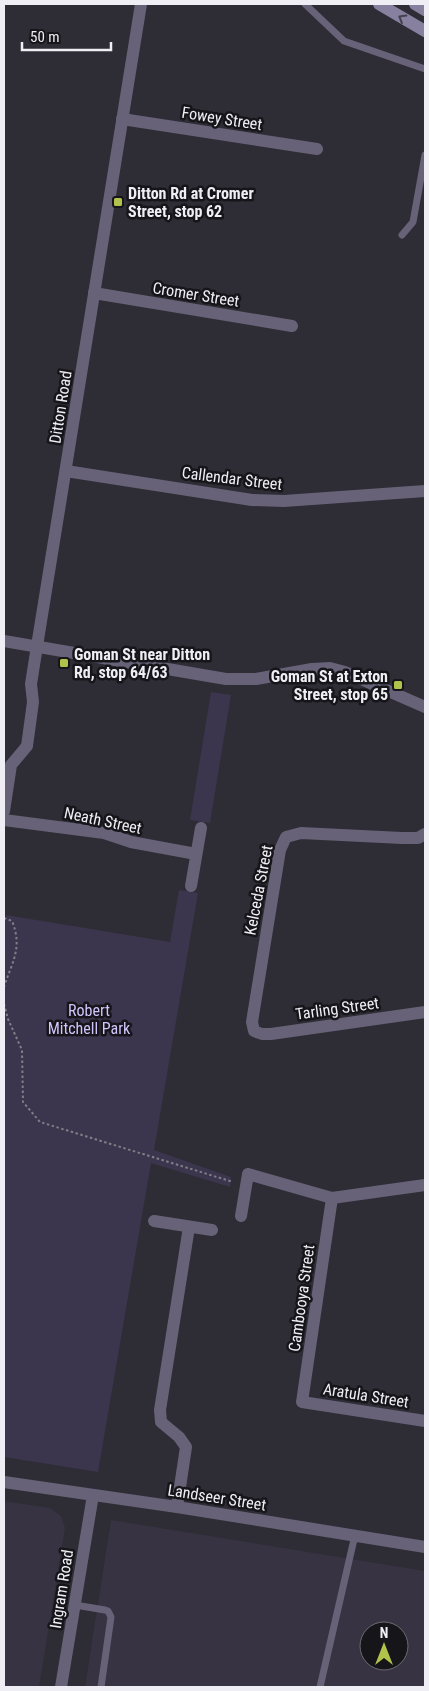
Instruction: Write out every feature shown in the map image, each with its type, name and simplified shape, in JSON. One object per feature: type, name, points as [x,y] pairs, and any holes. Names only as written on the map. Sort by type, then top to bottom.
[{"type":"main road","points":[[380,4],[425,32]]},
{"type":"main road","points":[[416,4],[425,10]]},
{"type":"street","name":"Ditton Road","points":[[4,811],[11,766],[26,746],[33,702],[31,684],[36,646],[142,4]]},
{"type":"street","name":"Fowey Street","points":[[122,119],[317,149]]},
{"type":"street","name":"Cromer Street","points":[[94,293],[292,326]]},
{"type":"street","name":"Callendar Street","points":[[66,471],[252,500],[284,501],[425,490]]},
{"type":"street","points":[[4,641],[226,680],[256,679],[312,669],[330,668],[345,672],[425,707]]},
{"type":"street","name":"Neath Street","points":[[4,820],[104,833],[131,842],[196,854]]},
{"type":"street","points":[[191,886],[200,828]]},
{"type":"street","name":"Kelceda Street","points":[[254,1031],[252,1022],[255,999],[280,850],[286,837],[301,833],[418,838],[425,834]]},
{"type":"street","name":"Tarling Street","points":[[254,1031],[262,1034],[271,1034],[425,1012]]},
{"type":"street","points":[[241,1216],[248,1174],[332,1198],[425,1185]]},
{"type":"street","name":"Cambooya Street","points":[[302,1402],[332,1198]]},
{"type":"street","points":[[154,1221],[212,1230]]},
{"type":"street","points":[[177,1507],[186,1447],[179,1437],[161,1422],[160,1410],[189,1227]]},
{"type":"street","name":"Aratula Street","points":[[302,1402],[425,1421]]},
{"type":"street","name":"Landseer Street","points":[[4,1482],[177,1507],[425,1547]]},
{"type":"street","name":"Ingram Road","points":[[61,1687],[93,1495]]},
{"type":"lane","points":[[305,4],[344,41],[425,69]]},
{"type":"lane","points":[[402,235],[413,222],[425,155]]},
{"type":"lane","points":[[320,1687],[354,1535]]},
{"type":"lane","points":[[74,1605],[105,1610],[111,1617],[101,1687]]},
{"type":"path","points":[[4,918],[12,920],[18,942],[16,955],[4,987]]},
{"type":"path","points":[[4,1004],[8,1019],[22,1050],[23,1102],[40,1122],[246,1186]]},
{"type":"shaded area","points":[[4,1501],[50,1508],[61,1516],[65,1528],[39,1687],[4,1687]]},
{"type":"shaded area","points":[[111,1520],[425,1571],[425,1687],[85,1687]]},
{"type":"green space","points":[[211,692],[231,695],[210,823],[190,820]]},
{"type":"green space","name":"Robert Mitchell Park","points":[[179,890],[198,893],[154,1150],[231,1177],[230,1187],[151,1163],[98,1472],[4,1457],[4,928],[6,915],[170,942]]},
{"type":"place","name":"Ditton Rd at Cromer Street, stop 62","points":[[118,202]]},
{"type":"place","name":"Goman St near Ditton Rd, stop 64/63","points":[[64,663]]},
{"type":"place","name":"Goman St at Exton Street, stop 65","points":[[398,685]]}]
